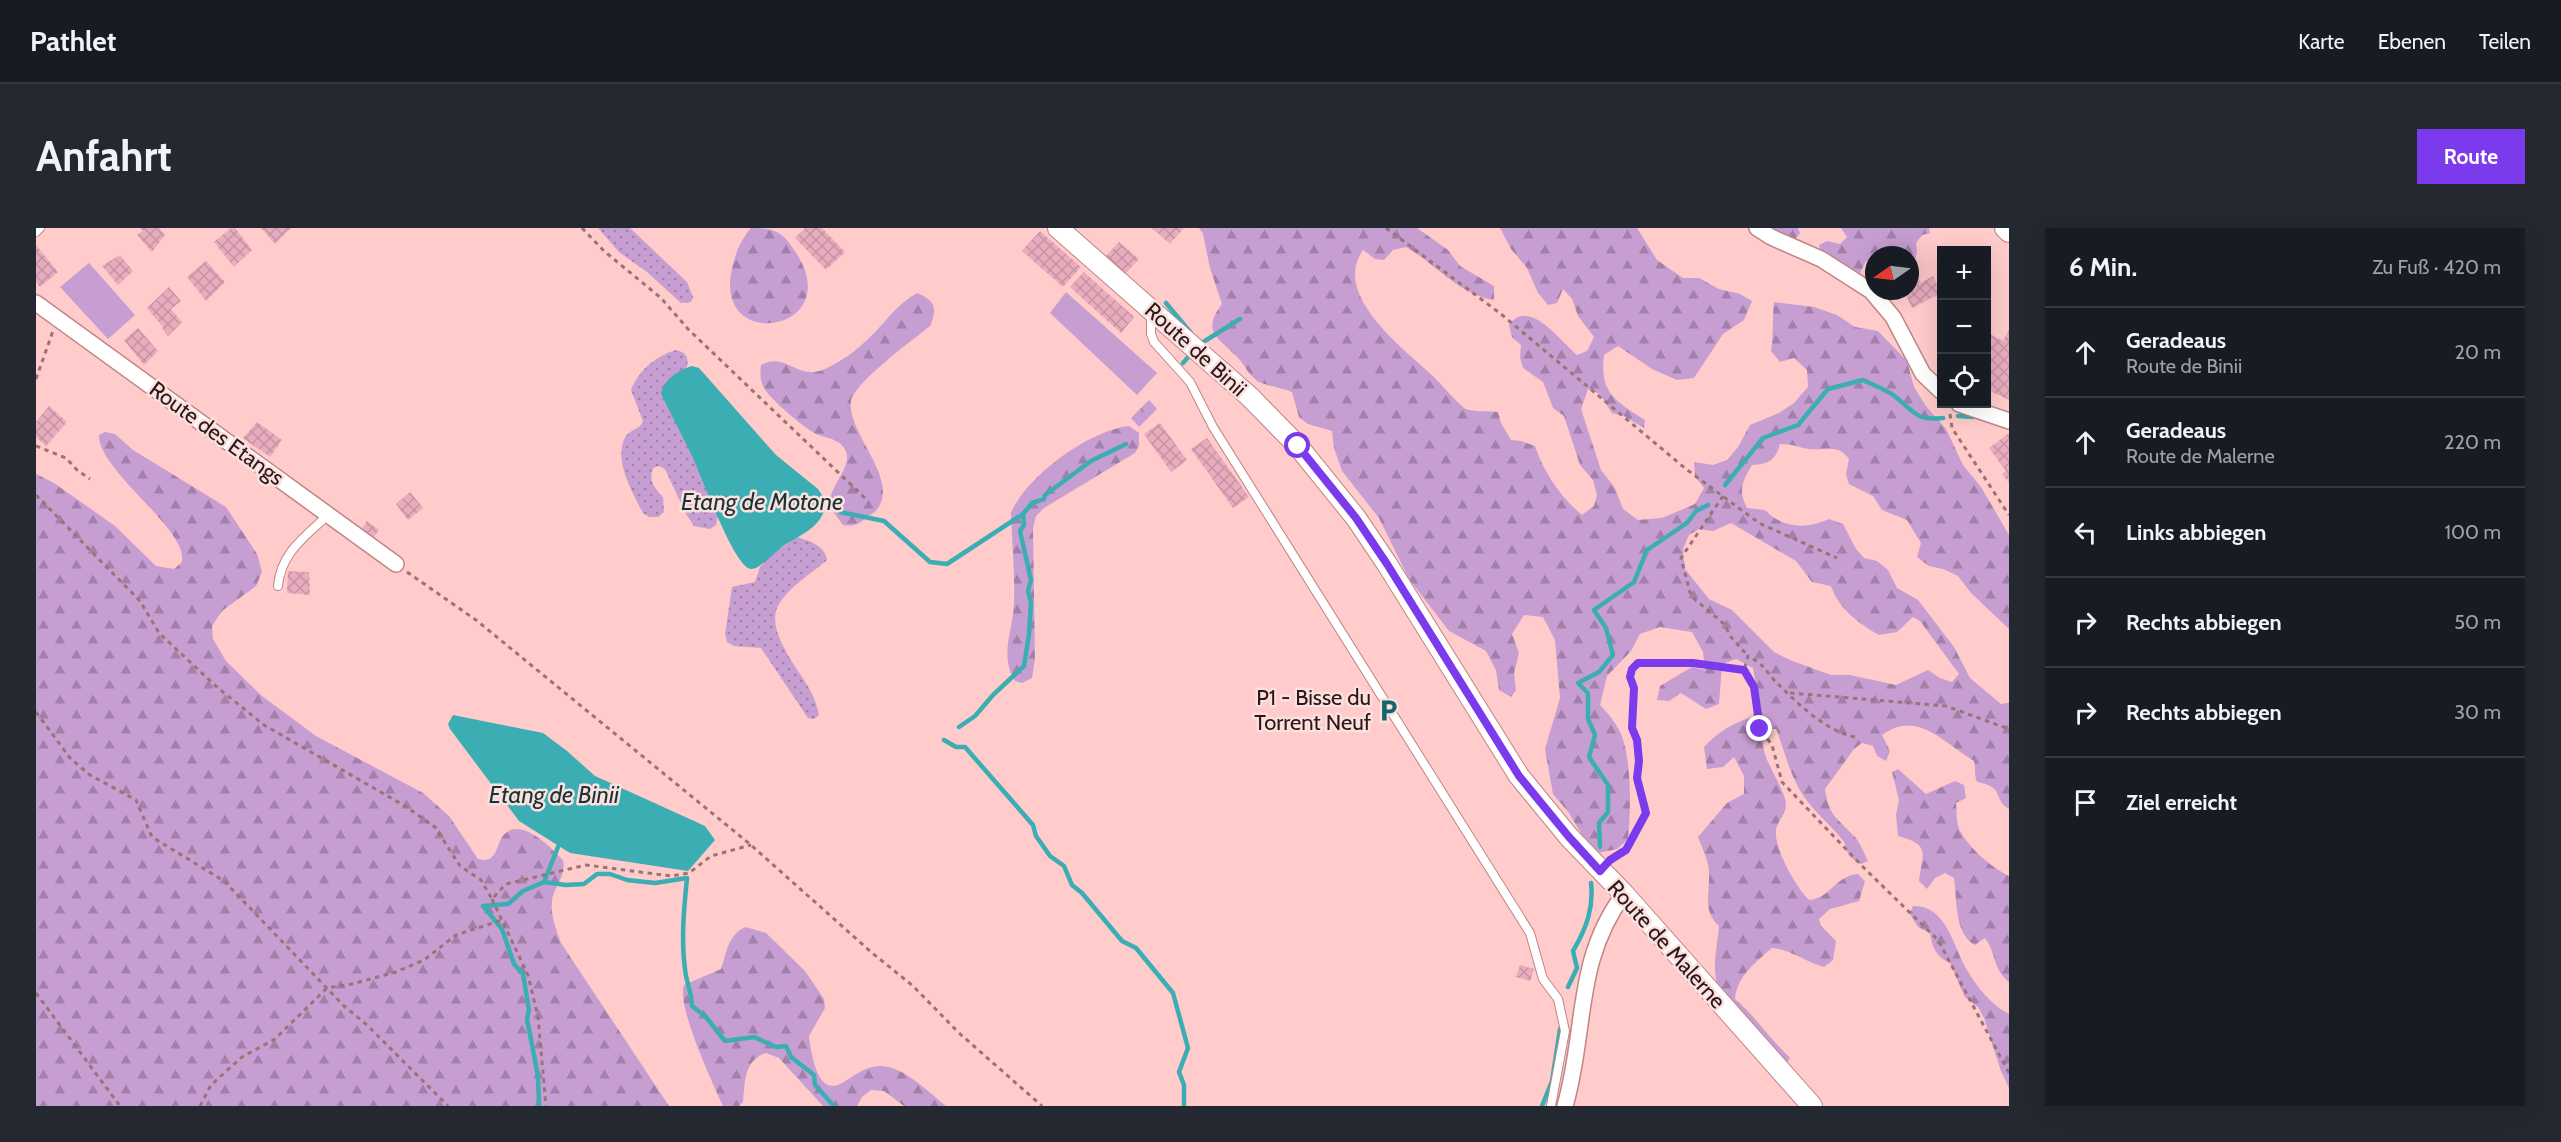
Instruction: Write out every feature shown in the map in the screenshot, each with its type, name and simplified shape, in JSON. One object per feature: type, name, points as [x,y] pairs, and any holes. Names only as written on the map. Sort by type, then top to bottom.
[{"type":"street","name":"Route de Binii","points":[[1058,228],[1266,412],[1326,480]]},
{"type":"street","points":[[1757,228],[1771,237],[1821,259],[1871,291],[1893,317],[1923,374],[1937,388]]},
{"type":"street","points":[[2005,228],[2009,232]]},
{"type":"street","name":"Route des Etangs","points":[[36,303],[396,564]]},
{"type":"street","points":[[1954,408],[2009,421]]},
{"type":"street","name":"Route de Malerne","points":[[1326,480],[1387,564],[1504,755],[1543,807],[1600,871],[1624,894],[1812,1106]]},
{"type":"street","points":[[1565,1106],[1575,1064],[1588,969],[1605,920],[1624,894]]},
{"type":"lane","points":[[36,232],[40,228]]},
{"type":"lane","points":[[1151,308],[1151,334],[1154,342],[1190,382],[1213,427],[1530,933],[1543,979],[1558,999],[1566,1031],[1551,1106]]},
{"type":"lane","points":[[278,586],[280,569],[292,549],[329,514]]},
{"type":"path","points":[[582,228],[604,251],[661,298],[688,329],[866,499]]},
{"type":"path","points":[[1386,228],[1501,314],[1686,469],[1759,523],[1837,558]]},
{"type":"path","points":[[36,379],[57,318]]},
{"type":"path","points":[[1954,408],[1952,428],[2009,515]]},
{"type":"path","points":[[36,446],[66,458],[90,479]]},
{"type":"path","points":[[36,495],[140,602],[159,633],[218,688],[264,725],[405,806],[435,827],[460,866],[481,880],[498,910],[528,975],[538,1017],[546,1106]]},
{"type":"path","points":[[1723,496],[1681,558],[1691,596],[1724,624],[1731,637],[1748,656],[1762,663],[1773,679],[1788,693],[1834,729],[1855,737]]},
{"type":"path","points":[[396,564],[477,620],[751,845],[913,986],[959,1033],[1042,1106]]},
{"type":"path","points":[[1748,656],[1744,670],[1754,687],[1760,729],[1772,745],[1782,782],[1863,867],[1938,940],[2009,1073]]},
{"type":"path","points":[[1600,871],[1610,860],[1626,850],[1646,813],[1637,778],[1639,761],[1637,740],[1632,728],[1632,669],[1638,663],[1693,663],[1744,670]]},
{"type":"path","points":[[1788,693],[1946,706],[2009,729]]},
{"type":"path","points":[[36,712],[70,758],[90,776],[136,800],[152,837],[224,881],[327,988],[448,1106]]},
{"type":"path","points":[[493,900],[506,884],[541,874],[586,865],[671,876],[689,873],[711,856],[751,845]]},
{"type":"path","points":[[200,1106],[211,1085],[242,1057],[275,1039],[327,988],[396,972],[424,960],[456,935],[501,920]]},
{"type":"path","points":[[36,993],[120,1106]]},
{"type":"green space","points":[[598,228],[630,228],[687,282],[693,297],[691,302],[681,303],[647,272],[619,252]]},
{"type":"green space","points":[[751,228],[768,229],[784,237],[798,256],[808,282],[805,301],[793,315],[776,322],[758,322],[742,315],[732,299],[731,274],[734,262],[740,244]]},
{"type":"green space","points":[[1199,228],[1417,228],[1448,250],[1460,266],[1494,286],[1494,300],[1481,297],[1458,285],[1406,247],[1393,250],[1384,260],[1375,259],[1363,250],[1356,267],[1356,285],[1363,303],[1390,336],[1463,407],[1473,411],[1498,412],[1501,423],[1511,440],[1535,446],[1554,484],[1582,515],[1594,506],[1597,495],[1593,480],[1580,465],[1564,416],[1553,408],[1543,382],[1523,368],[1520,358],[1521,345],[1512,337],[1509,325],[1517,318],[1526,316],[1535,318],[1577,355],[1587,351],[1594,337],[1578,316],[1572,299],[1563,289],[1557,303],[1548,305],[1538,293],[1527,268],[1511,249],[1500,228],[1637,228],[1657,260],[1683,278],[1699,278],[1719,289],[1740,294],[1752,301],[1744,320],[1723,334],[1694,378],[1677,380],[1652,369],[1618,346],[1604,355],[1604,379],[1607,387],[1618,401],[1645,420],[1644,428],[1624,416],[1612,413],[1600,394],[1588,389],[1581,409],[1601,470],[1615,488],[1623,509],[1638,520],[1662,518],[1695,504],[1704,488],[1695,476],[1694,462],[1713,465],[1727,460],[1738,447],[1750,425],[1779,413],[1794,403],[1808,387],[1807,370],[1794,358],[1780,362],[1771,351],[1774,302],[1814,307],[1837,315],[1855,327],[1878,331],[1907,361],[1914,387],[1926,406],[1946,429],[1963,465],[1981,487],[2009,535],[2009,629],[1971,593],[1958,576],[1929,566],[1917,557],[1921,543],[1907,520],[1882,510],[1873,496],[1849,484],[1846,474],[1849,459],[1836,449],[1809,449],[1780,444],[1771,460],[1763,464],[1752,465],[1744,481],[1743,496],[1747,508],[1765,510],[1787,524],[1804,526],[1829,519],[1843,524],[1856,549],[1864,558],[1877,561],[1888,570],[1897,588],[1918,600],[1954,647],[1970,678],[2001,704],[2009,703],[2009,809],[1992,787],[1977,782],[1974,761],[1930,731],[1919,727],[1895,728],[1882,735],[1890,751],[1886,761],[1877,756],[1873,746],[1862,743],[1854,749],[1825,789],[1831,811],[1856,838],[1868,861],[1861,864],[1850,856],[1845,843],[1805,798],[1792,773],[1776,729],[1767,729],[1763,739],[1763,748],[1786,804],[1785,811],[1777,825],[1776,837],[1786,866],[1798,886],[1809,900],[1823,895],[1850,876],[1858,874],[1865,881],[1859,901],[1830,909],[1819,919],[1821,926],[1836,941],[1833,960],[1824,967],[1772,948],[1748,970],[1739,983],[1735,999],[1790,1058],[1787,1063],[1782,1061],[1719,991],[1715,967],[1719,926],[1710,914],[1709,868],[1698,837],[1727,803],[1744,794],[1744,776],[1734,757],[1723,767],[1707,769],[1704,747],[1727,728],[1753,717],[1758,696],[1753,668],[1736,659],[1722,664],[1719,704],[1706,709],[1681,693],[1669,701],[1657,700],[1660,686],[1692,667],[1705,670],[1703,652],[1692,632],[1660,627],[1640,634],[1631,651],[1607,676],[1600,705],[1618,728],[1627,755],[1630,799],[1628,839],[1617,849],[1598,853],[1585,840],[1569,813],[1553,794],[1545,749],[1560,698],[1555,640],[1543,617],[1524,615],[1512,634],[1519,653],[1514,673],[1516,690],[1511,697],[1499,690],[1496,670],[1486,651],[1449,631],[1409,579],[1379,518],[1342,471],[1334,448],[1332,431],[1308,424],[1299,417],[1292,392],[1256,380],[1215,334],[1213,322],[1222,304],[1210,268],[1203,234]],"holes":[[[1731,523],[1796,561],[1812,582],[1831,586],[1839,602],[1850,615],[1879,635],[1897,632],[1913,617],[1920,621],[1959,674],[1952,682],[1928,670],[1896,685],[1850,675],[1831,675],[1790,660],[1774,652],[1732,610],[1709,599],[1685,569],[1683,549],[1689,535],[1699,529],[1713,531]]]},
{"type":"green space","points":[[1768,228],[1798,228],[1800,233],[1796,238],[1787,238]]},
{"type":"green space","points":[[1841,228],[1929,228],[1930,233],[1922,235],[1916,246],[1865,246],[1865,263],[1860,273],[1820,251],[1819,245],[1827,241],[1840,244],[1847,237]]},
{"type":"green space","points":[[89,263],[135,315],[108,339],[60,287]]},
{"type":"green space","points":[[1066,292],[1157,373],[1137,395],[1050,313]]},
{"type":"green space","points":[[917,293],[928,299],[933,306],[934,315],[930,326],[873,373],[862,384],[851,401],[856,427],[877,469],[882,483],[883,496],[873,513],[856,524],[843,525],[833,511],[830,501],[846,463],[845,449],[838,442],[810,430],[774,400],[763,385],[761,365],[778,362],[807,372],[827,368],[844,359],[859,347],[897,308]]},
{"type":"green space","points":[[676,350],[686,356],[687,367],[668,381],[661,394],[693,457],[718,516],[716,525],[710,529],[694,526],[665,469],[659,466],[653,468],[651,477],[655,488],[663,497],[664,512],[658,517],[649,517],[643,513],[626,476],[621,455],[626,436],[643,421],[631,390],[634,383],[649,365]]},
{"type":"green space","points":[[1149,400],[1157,409],[1139,427],[1131,418]]},
{"type":"green space","points":[[1129,426],[1139,433],[1139,446],[1135,453],[1044,508],[1036,516],[1033,528],[1035,659],[1032,678],[1022,683],[1015,681],[1010,671],[1007,652],[1014,603],[1011,513],[1030,484],[1061,457],[1096,436]]},
{"type":"green space","points":[[105,432],[115,434],[133,450],[226,507],[257,554],[262,572],[256,586],[222,611],[212,626],[213,639],[226,661],[262,696],[316,736],[423,793],[449,816],[478,859],[490,858],[504,835],[514,829],[529,832],[537,837],[563,860],[562,876],[553,896],[552,906],[554,923],[561,943],[669,1106],[36,1106],[36,474],[54,483],[115,526],[156,566],[174,569],[182,562],[181,550],[173,535],[109,461],[99,435]]},
{"type":"green space","points":[[797,537],[820,547],[827,560],[795,586],[779,604],[775,614],[776,626],[785,650],[814,697],[819,715],[814,719],[808,718],[761,648],[734,646],[727,642],[725,634],[732,587],[755,582],[760,567],[771,555]]},
{"type":"green space","points":[[1898,769],[1926,794],[1955,781],[1964,785],[1966,798],[1956,803],[1960,831],[1982,857],[2009,876],[2009,982],[2000,972],[1985,938],[1975,945],[1963,933],[1958,915],[1954,878],[1945,873],[1935,878],[1927,889],[1919,881],[1923,857],[1920,847],[1909,839],[1898,836],[1896,815],[1899,800],[1892,772]]},
{"type":"green space","points":[[1913,906],[1934,912],[1948,929],[1975,983],[1990,1001],[2009,1014],[2009,1088],[2001,1071],[1984,1018],[1978,1007],[1965,997],[1950,963],[1941,958],[1936,951],[1930,933],[1918,927],[1910,914]]},
{"type":"green space","points":[[746,927],[766,933],[805,971],[824,999],[825,1008],[809,1036],[811,1052],[821,1079],[833,1086],[869,1068],[889,1067],[907,1075],[946,1106],[904,1106],[884,1091],[871,1090],[862,1097],[857,1106],[823,1106],[779,1058],[766,1053],[759,1056],[750,1066],[745,1080],[743,1102],[739,1106],[723,1106],[690,1026],[685,1009],[684,985],[721,969],[732,939],[735,934]]},
{"type":"water","name":"Etang de Motone","points":[[692,366],[699,368],[776,455],[818,489],[826,501],[822,516],[813,527],[755,568],[751,569],[744,565],[727,538],[692,456],[661,394],[665,384],[672,376]]},
{"type":"water","name":"Etang de Binii","points":[[453,715],[543,733],[595,776],[705,826],[715,840],[688,871],[570,853],[519,821],[450,729],[448,724]]},
{"type":"building","points":[[140,228],[159,228],[165,235],[152,252],[137,235],[143,231]]},
{"type":"building","points":[[231,228],[235,228],[252,250],[234,267],[214,242]]},
{"type":"building","points":[[261,228],[291,228],[275,244]]},
{"type":"building","points":[[805,228],[822,228],[845,252],[826,270],[795,238]]},
{"type":"building","points":[[1152,228],[1184,228],[1170,244]]},
{"type":"building","points":[[1040,231],[1081,267],[1063,287],[1022,251]]},
{"type":"building","points":[[1119,242],[1139,259],[1125,274],[1105,257]]},
{"type":"building","points":[[36,245],[58,272],[40,287],[36,282]]},
{"type":"building","points":[[120,255],[133,271],[118,285],[102,266]]},
{"type":"building","points":[[206,261],[225,282],[206,301],[187,277]]},
{"type":"building","points":[[1084,272],[1134,317],[1121,333],[1070,287]]},
{"type":"building","points":[[1933,276],[1937,284],[1937,295],[1912,308],[1908,300],[1919,300],[1919,279],[1921,283]]},
{"type":"building","points":[[169,287],[181,301],[171,309],[182,322],[168,336],[147,308]]},
{"type":"building","points":[[138,328],[158,351],[144,365],[124,340]]},
{"type":"building","points":[[2009,330],[2009,400],[1991,391],[1991,335],[2003,341]]},
{"type":"building","points":[[49,406],[67,422],[46,446],[36,437],[36,422]]},
{"type":"building","points":[[257,422],[282,440],[270,457],[243,438]]},
{"type":"building","points":[[1160,423],[1187,460],[1171,472],[1144,434]]},
{"type":"building","points":[[2009,433],[2009,483],[2002,474],[2006,471],[1989,448]]},
{"type":"building","points":[[1207,438],[1249,497],[1233,508],[1191,449]]},
{"type":"building","points":[[410,492],[423,508],[408,520],[396,504]]},
{"type":"building","points":[[367,521],[379,530],[373,538],[362,529]]},
{"type":"building","points":[[288,571],[309,572],[310,595],[287,593]]},
{"type":"building","points":[[1520,965],[1534,969],[1530,981],[1516,977]]},
{"type":"waterway","points":[[1166,303],[1191,333]]},
{"type":"waterway","points":[[1200,344],[1240,319]]},
{"type":"waterway","points":[[1183,363],[1190,355]]},
{"type":"waterway","points":[[1725,485],[1763,438],[1798,425],[1828,389],[1863,380],[1897,398],[1922,417],[1943,418]]},
{"type":"waterway","points":[[1958,416],[1973,417]]},
{"type":"waterway","points":[[959,727],[975,716],[993,695],[1024,666],[1029,634],[1031,603],[1028,591],[1031,580],[1020,531],[1024,525],[1023,514],[1032,503],[1044,499],[1045,495],[1091,461],[1126,444]]},
{"type":"waterway","points":[[1600,847],[1599,823],[1608,812],[1608,785],[1589,757],[1595,735],[1588,719],[1588,693],[1578,683],[1599,672],[1613,655],[1606,628],[1594,610],[1634,582],[1647,550],[1687,523],[1696,511],[1708,505]]},
{"type":"waterway","points":[[840,512],[884,521],[930,562],[947,564],[1023,514]]},
{"type":"waterway","points":[[944,740],[956,747],[965,747],[1033,825],[1036,836],[1050,856],[1064,866],[1072,885],[1082,893],[1122,941],[1136,948],[1173,993],[1188,1048],[1179,1072],[1184,1085],[1184,1106]]},
{"type":"waterway","points":[[539,1106],[538,1076],[527,1019],[529,1010],[523,974],[514,964],[502,929],[483,906],[508,904],[523,891],[544,882],[558,847]]},
{"type":"waterway","points":[[544,882],[566,885],[584,884],[597,874],[610,874],[627,880],[655,883],[687,878],[683,946],[692,1006],[706,1017],[725,1041],[754,1037],[776,1047],[786,1046],[791,1057],[814,1075],[815,1085],[834,1106]]},
{"type":"waterway","points":[[1568,987],[1577,968],[1573,951],[1582,935],[1590,910],[1591,883]]},
{"type":"waterway","points":[[1542,1106],[1552,1081],[1560,1029]]},
{"type":"place","name":"P1 - Bisse du Torrent Neuf","points":[[1389,710]]},
{"type":"route","points":[[1298,446],[1356,518],[1387,564],[1504,755],[1543,807],[1600,871],[1610,860],[1626,850],[1646,813],[1637,778],[1639,761],[1637,740],[1632,728],[1634,688],[1630,677],[1632,669],[1638,663],[1693,663],[1744,670],[1754,687],[1760,729]]}]
